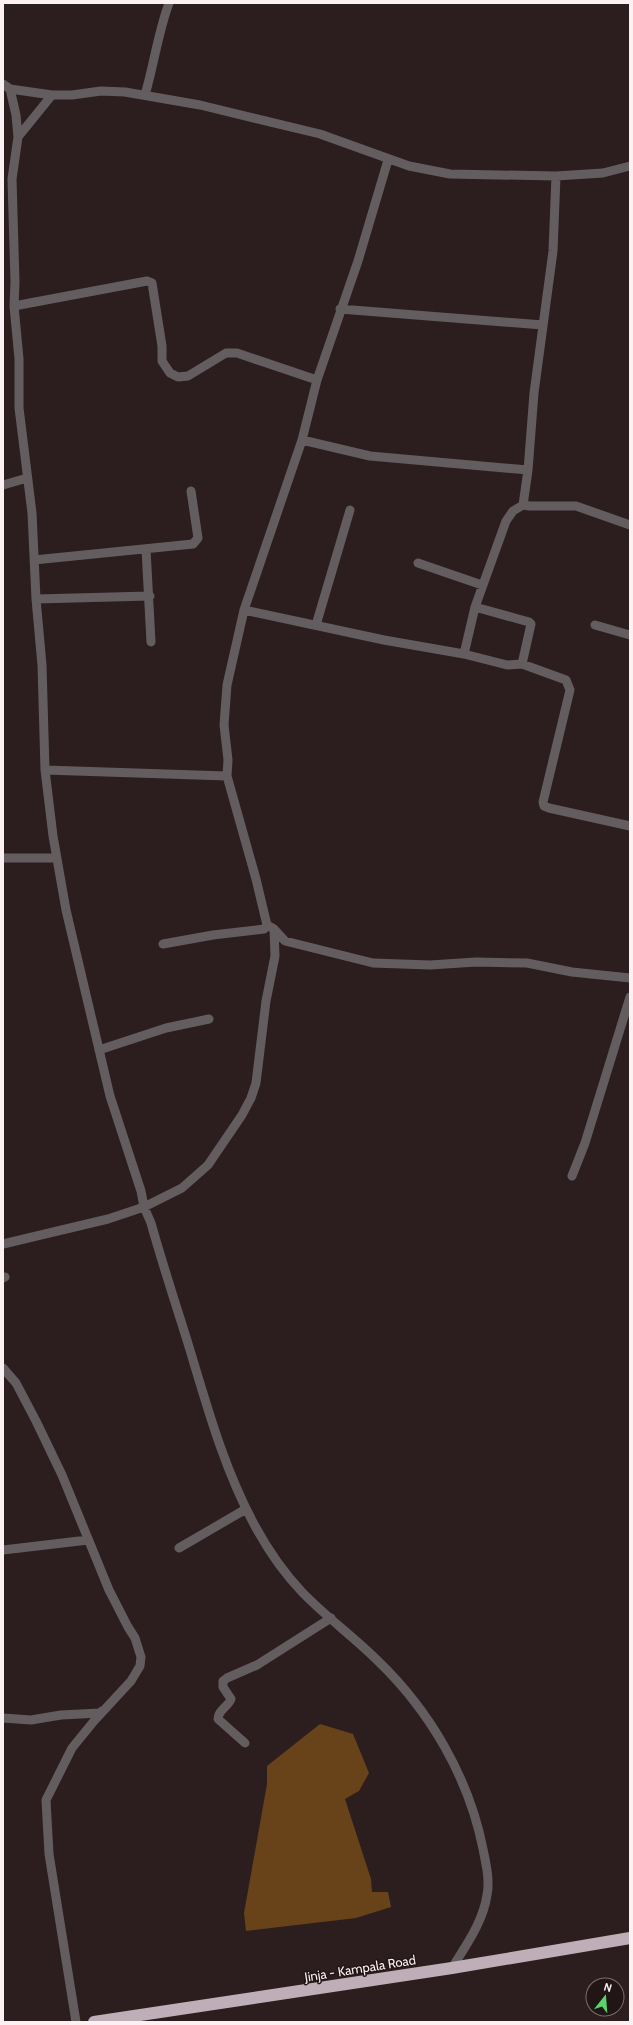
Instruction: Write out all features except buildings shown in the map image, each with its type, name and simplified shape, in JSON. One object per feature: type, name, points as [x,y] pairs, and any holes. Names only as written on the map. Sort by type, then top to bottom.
[{"type":"highway","name":"Jinja - Kampala Road","points":[[94,2022],[452,1968],[630,1938]]},
{"type":"street","points":[[145,95],[156,57],[160,30],[169,3]]},
{"type":"street","points":[[452,1968],[481,1918],[487,1894],[487,1874],[480,1835],[468,1796],[447,1751],[423,1714],[391,1674],[302,1592],[268,1548],[246,1508],[212,1425],[151,1223],[144,1207],[110,1096],[99,1050],[66,910],[56,858],[45,770],[42,665],[36,599],[32,513],[19,408],[19,359],[14,306],[16,282],[7,179],[18,137],[16,115],[6,87],[52,95],[72,95],[101,91],[145,95],[200,105],[320,134],[388,160],[409,166],[450,174],[556,176],[603,173],[630,166]]},
{"type":"street","points":[[18,137],[52,95]]},
{"type":"street","points":[[3,1244],[108,1219],[144,1207],[182,1188],[197,1176],[220,1148],[251,1098],[259,1069],[266,1001],[275,956],[271,927],[227,776],[228,760],[224,725],[227,685],[244,610],[302,440],[317,380],[340,309],[358,261],[388,160]]},
{"type":"street","points":[[523,505],[528,470],[534,393],[553,251],[556,176]]},
{"type":"street","points":[[14,306],[147,281],[152,283],[155,292],[156,318],[162,346],[162,361],[170,373],[178,377],[188,376],[226,353],[237,353],[317,380]]},
{"type":"street","points":[[340,309],[543,325]]},
{"type":"street","points":[[302,440],[370,456],[528,470]]},
{"type":"street","points":[[3,485],[27,478]]},
{"type":"street","points":[[34,560],[193,544],[196,541],[198,533],[191,491]]},
{"type":"street","points":[[464,654],[475,607],[482,585],[506,521],[513,511],[523,505],[576,506],[630,525]]},
{"type":"street","points":[[316,625],[350,510]]},
{"type":"street","points":[[146,549],[150,596],[151,642]]},
{"type":"street","points":[[418,563],[482,585]]},
{"type":"street","points":[[36,599],[150,596]]},
{"type":"street","points":[[475,607],[531,624],[522,664]]},
{"type":"street","points":[[244,610],[464,654],[507,665],[522,664],[566,680],[570,690],[542,802],[544,806],[630,826]]},
{"type":"street","points":[[595,625],[630,635]]},
{"type":"street","points":[[45,770],[227,776]]},
{"type":"street","points":[[3,858],[56,858]]},
{"type":"street","points":[[163,944],[213,934],[271,927]]},
{"type":"street","points":[[271,927],[285,941],[373,963],[430,965],[476,962],[527,963],[572,972],[630,978]]},
{"type":"street","points":[[572,1176],[585,1143],[630,997]]},
{"type":"street","points":[[99,1050],[166,1028],[209,1019]]},
{"type":"street","points":[[3,1368],[16,1383],[62,1475],[110,1590],[135,1638],[141,1657],[140,1666],[131,1681],[94,1721],[72,1748],[46,1800],[49,1854],[76,2022]]},
{"type":"street","points":[[179,1548],[246,1508]]},
{"type":"street","points":[[3,1550],[88,1540]]},
{"type":"street","points":[[246,1743],[218,1719],[220,1712],[229,1704],[231,1699],[223,1687],[223,1681],[257,1665],[330,1618]]},
{"type":"street","points":[[3,1718],[31,1720],[61,1715],[100,1713],[106,1709]]},
{"type":"shaded area","points":[[320,1724],[353,1734],[369,1773],[359,1791],[345,1799],[371,1879],[372,1892],[388,1892],[391,1907],[356,1918],[246,1931],[244,1913],[267,1784],[267,1766]]}]
